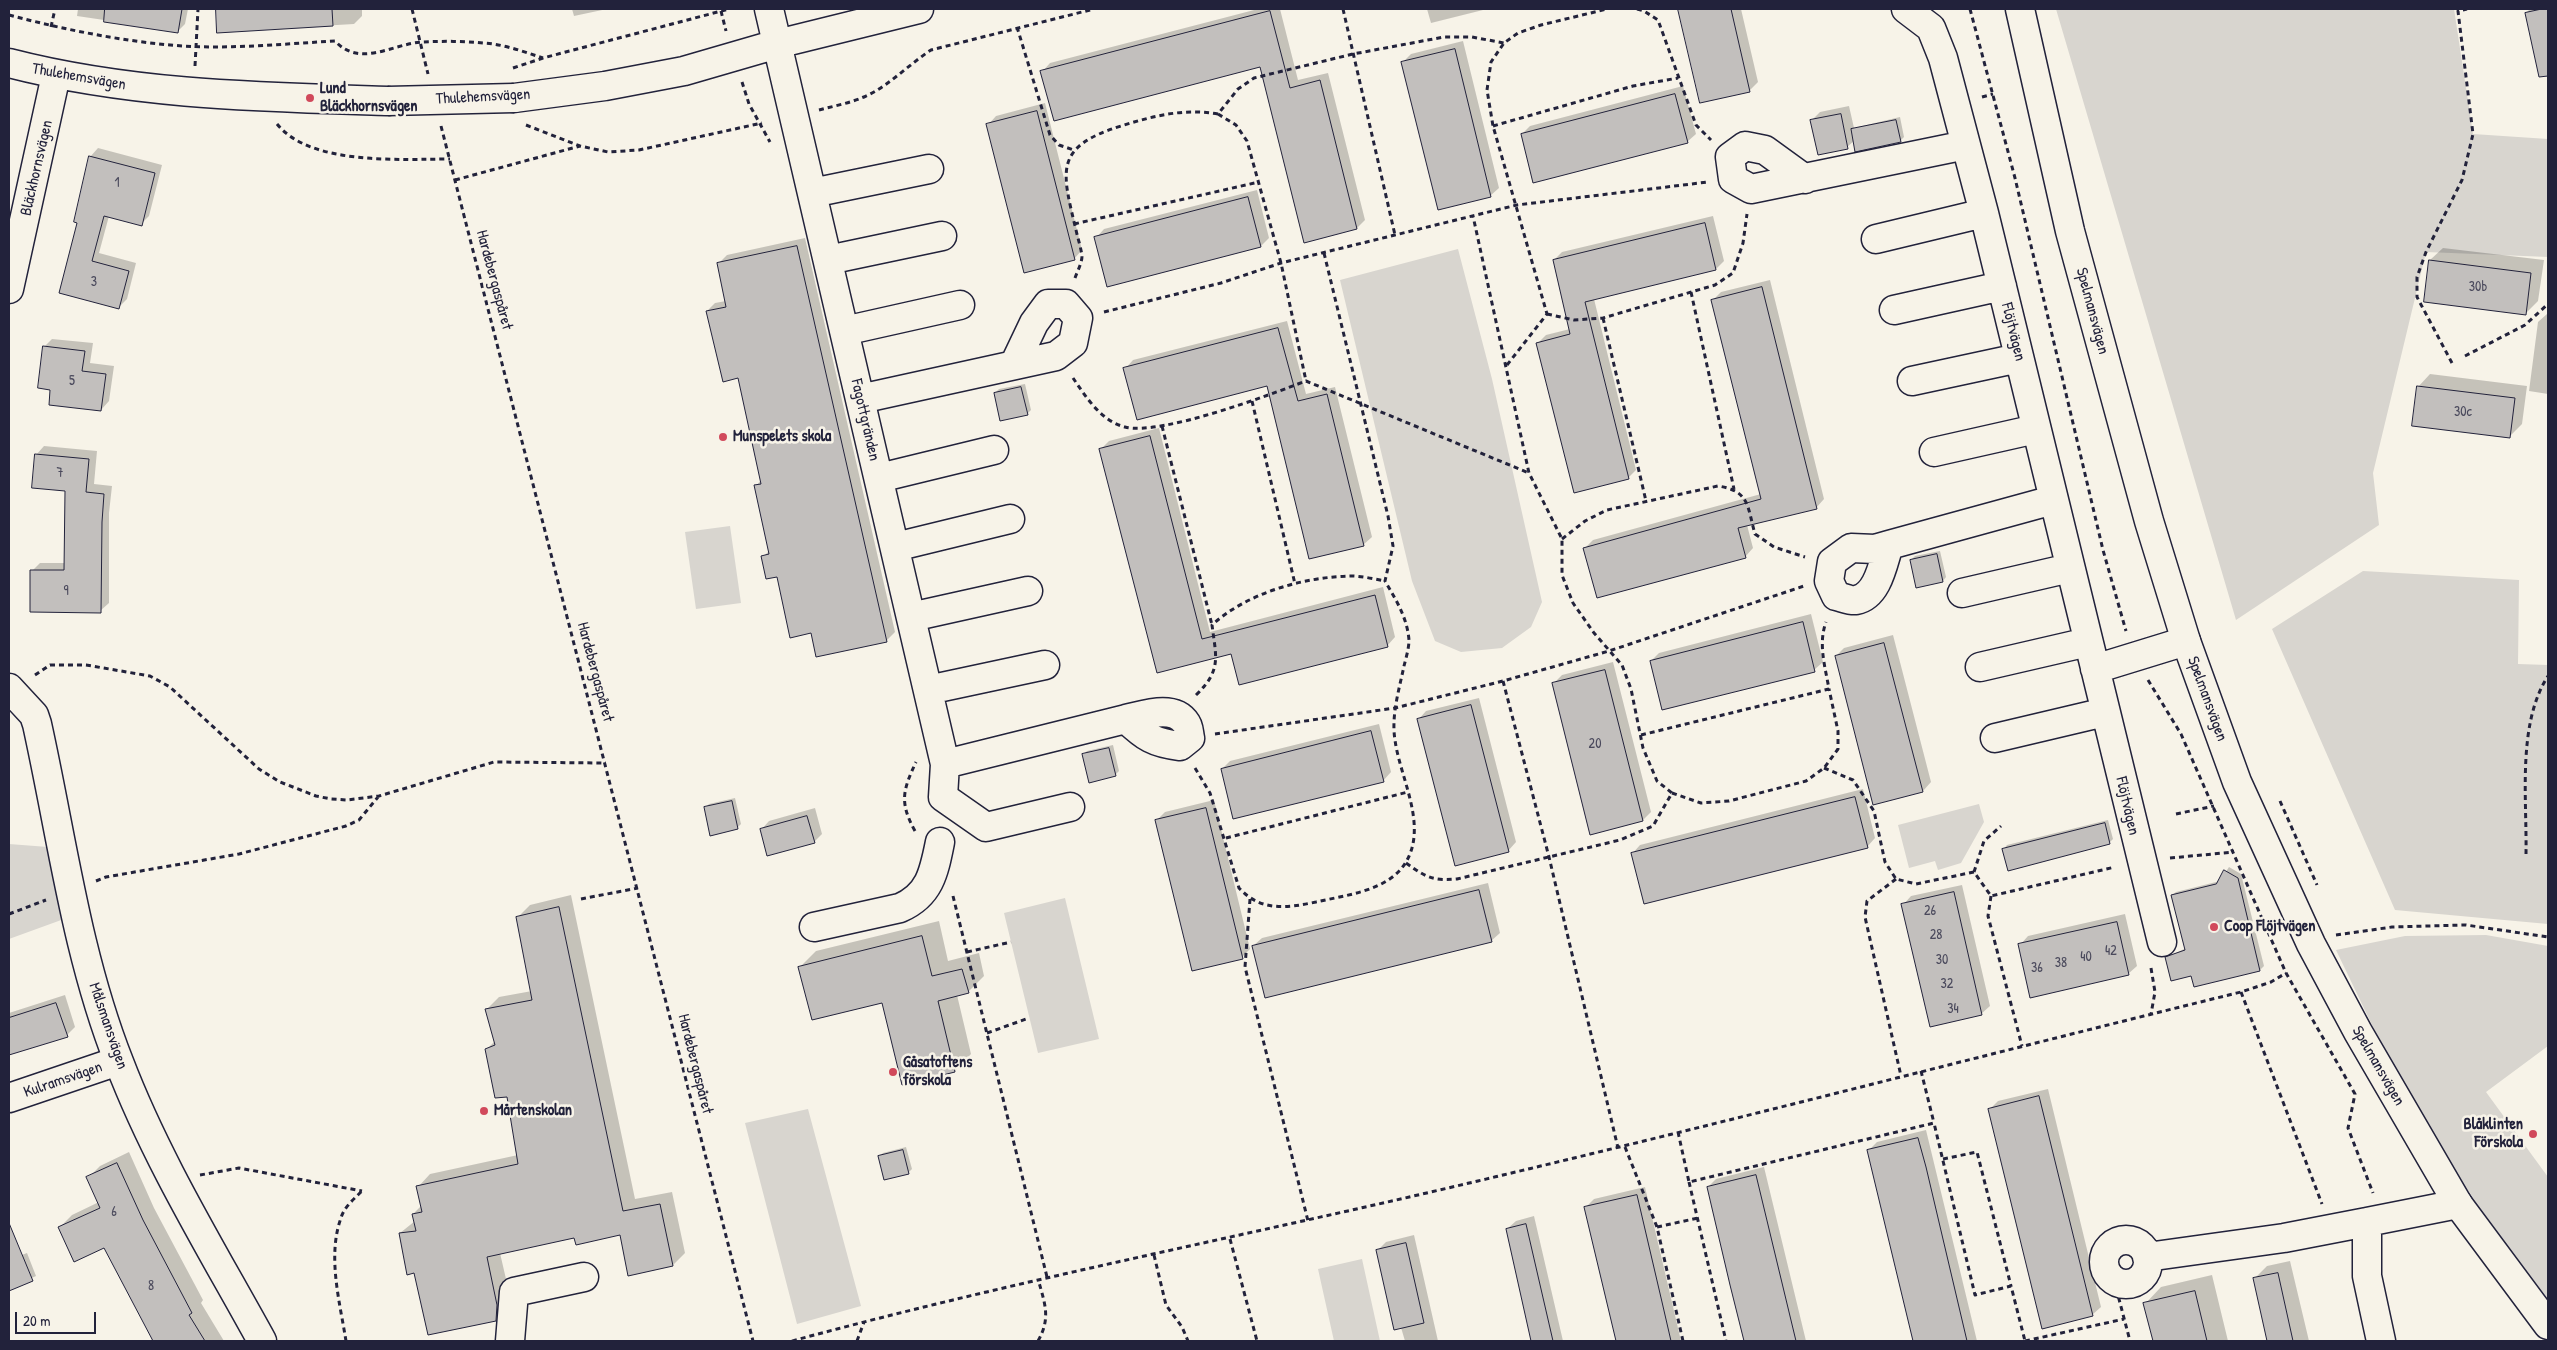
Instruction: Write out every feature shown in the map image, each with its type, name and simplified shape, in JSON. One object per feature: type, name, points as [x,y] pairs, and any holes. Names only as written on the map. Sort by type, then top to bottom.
[{"type":"street","name":"Fagottgränden","points":[[769,9],[946,764],[943,797],[986,827],[1070,806]]},
{"type":"street","name":"Thulehemsvägen","points":[[9,63],[56,75],[170,92],[388,101],[514,98],[605,86],[684,71],[777,44],[919,9]]},
{"type":"street","name":"Flöjtvägen","points":[[1906,9],[1931,28],[1943,58],[1984,213],[2140,861],[2162,942]]},
{"type":"street","name":"Spelmansvägen","points":[[2020,9],[2070,231],[2149,521],[2186,641],[2237,782],[2312,944],[2358,1032],[2458,1204],[2548,1325]]},
{"type":"street","name":"Bläckhornsvägen","points":[[9,289],[56,75]]},
{"type":"street","points":[[1805,179],[1765,150],[1745,146],[1738,175],[1805,179],[1966,145]]},
{"type":"street","points":[[812,193],[929,169]]},
{"type":"street","points":[[1876,239],[1984,213]]},
{"type":"street","points":[[828,260],[942,236]]},
{"type":"street","points":[[1894,310],[2002,286]]},
{"type":"street","points":[[860,399],[1056,356],[1073,343],[1072,311],[1048,304],[1034,323],[1014,365]]},
{"type":"street","points":[[844,331],[960,305]]},
{"type":"street","points":[[1912,382],[2019,358]]},
{"type":"street","points":[[1934,452],[2036,429]]},
{"type":"street","points":[[879,478],[994,450]]},
{"type":"street","points":[[1889,545],[1880,573],[1869,594],[1855,600],[1832,580],[1852,548],[1875,549],[1889,545],[2053,500]]},
{"type":"street","points":[[895,547],[1010,519]]},
{"type":"street","points":[[1962,592],[2070,568]]},
{"type":"street","points":[[911,616],[1028,591]]},
{"type":"street","points":[[2095,669],[2186,641]]},
{"type":"street","points":[[1980,667],[2088,642]]},
{"type":"street","points":[[928,690],[1045,665]]},
{"type":"street","name":"Målsmansvägen","points":[[10,691],[34,715],[37,724],[70,891],[94,988],[118,1061],[160,1153],[262,1341]]},
{"type":"street","points":[[946,764],[1126,719],[1154,712],[1177,714],[1187,723],[1185,742],[1163,744],[1145,737],[1126,719]]},
{"type":"street","points":[[1994,738],[2105,712]]},
{"type":"street","points":[[814,927],[900,908],[911,903],[929,885],[940,842]]},
{"type":"street","name":"Kulramsvägen","points":[[9,1098],[118,1061]]},
{"type":"street","points":[[2114,1280],[2109,1276],[2104,1262],[2109,1249],[2120,1241],[2134,1242],[2140,1245],[2147,1257],[2284,1238],[2458,1204]]},
{"type":"street","points":[[2367,1222],[2367,1276],[2381,1341]]},
{"type":"street","points":[[510,1341],[514,1292],[584,1277]]},
{"type":"path","points":[[52,27],[55,9]]},
{"type":"path","points":[[194,71],[198,9]]},
{"type":"path","points":[[412,9],[431,83]]},
{"type":"path","points":[[508,70],[543,58],[729,9]]},
{"type":"path","points":[[1343,9],[1395,235]]},
{"type":"path","points":[[1546,314],[1517,205],[1493,126],[1487,90],[1491,62],[1504,43],[1518,33],[1541,24],[1607,9]]},
{"type":"path","points":[[1546,314],[1574,320],[1603,318],[1715,285],[1733,273],[1743,243],[1738,175],[1696,125],[1658,20],[1645,10],[1636,9]]},
{"type":"path","points":[[2452,363],[2417,297],[2417,277],[2426,252],[2462,180],[2473,134],[2458,10],[2468,9]]},
{"type":"path","points":[[9,15],[52,27],[172,45],[335,41],[344,51],[358,54],[391,51],[420,42],[485,43],[543,58]]},
{"type":"path","points":[[1017,28],[1050,135],[1059,145],[1074,150]]},
{"type":"path","points":[[1218,114],[1238,89],[1254,78],[1353,54],[1444,37],[1472,37],[1504,43]]},
{"type":"path","points":[[1493,126],[1633,86],[1678,78]]},
{"type":"path","points":[[1306,380],[1281,263],[1259,182],[1247,141],[1236,125],[1218,114],[1201,111],[1174,112],[1094,134],[1074,150],[1066,167],[1066,189],[1082,258],[1072,311],[1221,283],[1281,263],[1517,205],[1738,175]]},
{"type":"path","name":"Hardebergaspåret","points":[[440,121],[753,1341]]},
{"type":"path","points":[[275,122],[281,129],[310,146],[336,154],[389,160],[450,158]]},
{"type":"path","points":[[455,180],[580,146]]},
{"type":"path","points":[[1074,224],[1259,182]]},
{"type":"path","points":[[1473,216],[1529,473],[1562,539],[1562,576],[1573,602],[1622,665],[1631,689],[1643,748],[1658,781],[1672,793],[1701,803],[1728,801],[1806,781],[1824,768],[1838,749],[1838,731],[1822,650],[1823,631],[1832,580]]},
{"type":"path","points":[[1324,253],[1393,546],[1385,581],[1405,615],[1409,642],[1395,708],[1395,740],[1414,825],[1413,848],[1406,863],[1385,883],[1347,895],[1292,907],[1271,906],[1250,899],[1239,888],[1226,838],[1210,793],[1185,742],[1395,708],[1503,681],[1609,650],[1798,587],[1832,580]]},
{"type":"path","points":[[1691,292],[1734,488],[1746,500],[1755,534],[1774,547],[1790,553],[1832,580]]},
{"type":"path","points":[[2465,356],[2526,325],[2548,304]]},
{"type":"path","points":[[1507,365],[1546,314]]},
{"type":"path","points":[[1603,318],[1646,501]]},
{"type":"path","points":[[1056,356],[1104,418],[1126,428],[1162,426],[1252,402],[1306,380],[1529,473]]},
{"type":"path","points":[[1252,402],[1295,584]]},
{"type":"path","points":[[1162,426],[1212,625],[1217,664],[1206,685],[1177,714]]},
{"type":"path","points":[[1562,539],[1585,520],[1607,510],[1698,488],[1718,486],[1734,488]]},
{"type":"path","points":[[1212,625],[1229,610],[1243,602],[1295,584],[1334,577],[1353,576],[1385,581]]},
{"type":"path","points":[[10,691],[50,665],[86,665],[150,676],[170,687],[258,768],[280,782],[316,796],[331,799],[348,800],[379,796],[494,762],[606,763]]},
{"type":"path","points":[[2526,854],[2527,730],[2537,694],[2548,676]]},
{"type":"path","points":[[1503,681],[1549,857],[1618,1148]]},
{"type":"path","points":[[1641,735],[1829,688]]},
{"type":"path","points":[[1824,768],[1853,780],[1874,811],[1885,862],[1896,879],[1916,884],[1974,872]]},
{"type":"path","points":[[1226,838],[1408,792]]},
{"type":"path","points":[[1406,863],[1426,877],[1437,880],[1457,879],[1620,840],[1653,826],[1672,793]]},
{"type":"path","points":[[9,914],[106,877],[239,854],[346,826],[359,820],[379,796]]},
{"type":"path","points":[[2176,814],[2214,806]]},
{"type":"path","points":[[1974,872],[1984,841],[2001,826]]},
{"type":"path","points":[[1991,896],[2140,861],[2234,852]]},
{"type":"path","points":[[1974,872],[1991,896],[1988,916],[2022,1046]]},
{"type":"path","points":[[1896,879],[1867,900],[1865,917],[1901,1076]]},
{"type":"path","points":[[581,899],[638,888]]},
{"type":"path","points":[[952,891],[1047,1277]]},
{"type":"path","points":[[1250,899],[1245,967],[1308,1221]]},
{"type":"path","points":[[2280,958],[2336,935],[2392,927],[2457,925],[2548,937]]},
{"type":"path","points":[[967,952],[1011,942]]},
{"type":"path","points":[[2151,1014],[2155,992],[2149,956],[2162,942]]},
{"type":"path","points":[[792,1341],[1047,1277],[1230,1239],[1625,1147],[1678,1132],[2241,992],[2271,982],[2286,973]]},
{"type":"path","points":[[2241,992],[2331,1229]]},
{"type":"path","points":[[987,1033],[1029,1018]]},
{"type":"path","points":[[1921,1071],[1975,1295],[2011,1286]]},
{"type":"path","points":[[1689,1182],[1934,1123]]},
{"type":"path","points":[[1678,1132],[1726,1341]]},
{"type":"path","points":[[1625,1147],[1657,1227],[1683,1341]]},
{"type":"path","points":[[1943,1159],[1977,1152],[2025,1341],[2124,1318]]},
{"type":"path","points":[[195,1176],[239,1168],[362,1191],[351,1201],[341,1218],[335,1246],[338,1293],[346,1341]]},
{"type":"path","points":[[1657,1227],[1698,1218]]},
{"type":"path","points":[[1230,1239],[1257,1341]]},
{"type":"path","points":[[1154,1255],[1166,1304],[1182,1327],[1188,1341]]},
{"type":"path","points":[[1038,1280],[1047,1310],[1043,1332],[1038,1341]]},
{"type":"path","points":[[2114,1280],[2130,1341]]},
{"type":"path","points":[[857,1341],[865,1322]]},
{"type":"shaded area","points":[[2056,9],[2454,9],[2473,134],[2548,139],[2548,257],[2426,252],[2373,473],[2379,525],[2236,620]]},
{"type":"shaded area","points":[[1458,249],[1492,379],[1542,602],[1531,627],[1502,648],[1461,652],[1435,641],[1412,581],[1340,280]]},
{"type":"shaded area","points":[[730,526],[741,603],[696,609],[685,532]]},
{"type":"shaded area","points":[[2363,571],[2519,580],[2518,664],[2548,665],[2548,924],[2395,910],[2272,629]]},
{"type":"shaded area","points":[[1979,804],[1984,822],[1961,863],[1938,870],[1935,861],[1909,868],[1898,825]]},
{"type":"shaded area","points":[[9,844],[61,848],[75,915],[9,939]]},
{"type":"shaded area","points":[[1065,898],[1099,1039],[1038,1053],[1004,913]]},
{"type":"shaded area","points":[[2486,935],[2548,946],[2548,1046],[2486,1092],[2548,1177],[2548,1314],[2458,1204],[2336,950],[2405,936]]},
{"type":"shaded area","points":[[808,1109],[861,1306],[797,1324],[745,1123]]},
{"type":"shaded area","points":[[1362,1259],[1380,1341],[1334,1341],[1318,1269]]},
{"type":"building","points":[[105,9],[182,9],[178,33],[104,22]]},
{"type":"building","points":[[216,9],[332,9],[333,26],[217,33]]},
{"type":"building","points":[[1678,9],[1731,9],[1750,92],[1700,103]]},
{"type":"building","points":[[2548,9],[2548,76],[2539,77],[2525,13]]},
{"type":"building","points":[[1270,11],[1290,88],[1320,80],[1357,229],[1304,243],[1260,67],[1054,121],[1040,71]]},
{"type":"building","points":[[1455,49],[1491,197],[1438,210],[1401,62]]},
{"type":"building","points":[[1675,94],[1688,143],[1533,183],[1521,134]]},
{"type":"building","points":[[1037,111],[1075,260],[1024,273],[986,124]]},
{"type":"building","points":[[1841,114],[1848,149],[1818,155],[1810,120]]},
{"type":"building","points":[[1896,120],[1901,142],[1855,152],[1851,129]]},
{"type":"building","points":[[89,156],[155,173],[142,226],[104,216],[92,261],[129,271],[119,309],[59,293],[77,223],[74,222]]},
{"type":"building","points":[[1248,197],[1261,247],[1107,287],[1094,237]]},
{"type":"building","points":[[1705,223],[1716,270],[1585,302],[1629,479],[1574,493],[1536,343],[1570,334],[1553,260]]},
{"type":"building","name":"Munspelets skola","points":[[797,246],[887,642],[816,657],[811,633],[790,638],[777,577],[766,579],[761,556],[769,554],[754,485],[761,484],[738,378],[723,382],[706,311],[726,307],[717,263]]},
{"type":"building","points":[[2429,260],[2531,273],[2526,315],[2424,302]]},
{"type":"building","points":[[1762,287],[1817,509],[1738,528],[1746,558],[1597,598],[1583,548],[1761,499],[1711,300]]},
{"type":"building","points":[[1278,328],[1298,401],[1327,394],[1364,546],[1309,559],[1267,386],[1137,420],[1123,368]]},
{"type":"building","points":[[43,346],[85,351],[82,371],[106,374],[101,411],[49,405],[50,390],[38,388]]},
{"type":"building","points":[[2417,386],[2515,398],[2510,438],[2412,426]]},
{"type":"building","points":[[1021,387],[1028,415],[1000,421],[994,393]]},
{"type":"building","points":[[1150,436],[1202,639],[1375,595],[1388,647],[1239,685],[1231,654],[1157,673],[1099,449]]},
{"type":"building","points":[[35,454],[89,459],[86,492],[104,494],[101,613],[30,612],[30,570],[64,570],[65,491],[32,488]]},
{"type":"building","points":[[1937,554],[1943,582],[1916,588],[1910,560]]},
{"type":"building","points":[[1803,622],[1815,672],[1662,710],[1650,661]]},
{"type":"building","points":[[1884,643],[1923,792],[1873,805],[1835,656]]},
{"type":"building","points":[[1605,670],[1643,821],[1590,835],[1552,683]]},
{"type":"building","points":[[1471,705],[1509,852],[1455,866],[1417,719]]},
{"type":"building","points":[[1371,731],[1384,782],[1233,819],[1221,769]]},
{"type":"building","points":[[1109,748],[1116,776],[1089,783],[1082,754]]},
{"type":"building","points":[[1855,797],[1868,848],[1644,904],[1631,853]]},
{"type":"building","points":[[732,801],[738,829],[710,836],[704,807]]},
{"type":"building","points":[[1206,808],[1243,959],[1192,971],[1155,820]]},
{"type":"building","points":[[807,816],[815,843],[767,856],[760,829]]},
{"type":"building","points":[[2105,823],[2110,844],[2008,871],[2002,849]]},
{"type":"building","name":"Coop Flöjtvägen","points":[[2224,870],[2238,878],[2260,971],[2194,987],[2191,976],[2171,981],[2165,957],[2185,950],[2171,895],[2216,884]]},
{"type":"building","points":[[1479,890],[1492,942],[1265,998],[1252,946]]},
{"type":"building","points":[[1954,892],[1982,1015],[1930,1027],[1901,904]]},
{"type":"building","points":[[559,907],[623,1211],[660,1204],[673,1266],[628,1276],[620,1235],[576,1245],[574,1238],[487,1257],[497,1305],[496,1321],[428,1335],[414,1273],[407,1275],[399,1233],[416,1231],[412,1214],[422,1212],[416,1186],[518,1164],[507,1097],[495,1098],[485,1049],[495,1045],[485,1009],[532,1000],[516,917]]},
{"type":"building","points":[[2117,922],[2129,975],[2030,998],[2018,944]]},
{"type":"building","name":"Gåsatoftens förskola","points":[[922,936],[932,976],[962,969],[969,993],[938,1001],[955,1072],[902,1085],[882,1003],[812,1020],[798,967]]},
{"type":"building","points":[[56,1003],[68,1037],[9,1055],[9,1018]]},
{"type":"building","points":[[2039,1096],[2093,1316],[2042,1329],[1988,1109]]},
{"type":"building","points":[[1918,1138],[1967,1341],[1913,1341],[1867,1150]]},
{"type":"building","points":[[903,1150],[909,1174],[884,1180],[878,1156]]},
{"type":"building","points":[[117,1163],[143,1220],[192,1313],[189,1315],[205,1341],[153,1341],[104,1248],[74,1262],[58,1227],[100,1208],[86,1177]]},
{"type":"building","points":[[1756,1175],[1796,1341],[1744,1341],[1730,1285],[1707,1187]]},
{"type":"building","points":[[1637,1195],[1671,1341],[1616,1341],[1584,1207]]},
{"type":"building","points":[[9,1223],[33,1281],[9,1291]]},
{"type":"building","points":[[1526,1224],[1553,1341],[1531,1341],[1506,1229]]},
{"type":"building","points":[[1406,1243],[1424,1323],[1394,1330],[1376,1250]]},
{"type":"building","points":[[2278,1273],[2293,1341],[2267,1341],[2253,1278]]},
{"type":"building","points":[[2195,1291],[2207,1341],[2153,1341],[2143,1303]]},
{"type":"place","name":"Lund Bläckhornsvägen","points":[[310,98]]},
{"type":"place","name":"Munspelets skola","points":[[723,437]]},
{"type":"place","name":"Coop Flöjtvägen","points":[[2214,927]]},
{"type":"place","name":"Gåsatoftens förskola","points":[[893,1072]]},
{"type":"place","name":"Mårtenskolan","points":[[484,1111]]},
{"type":"place","name":"Blåklinten Förskola","points":[[2533,1134]]}]
